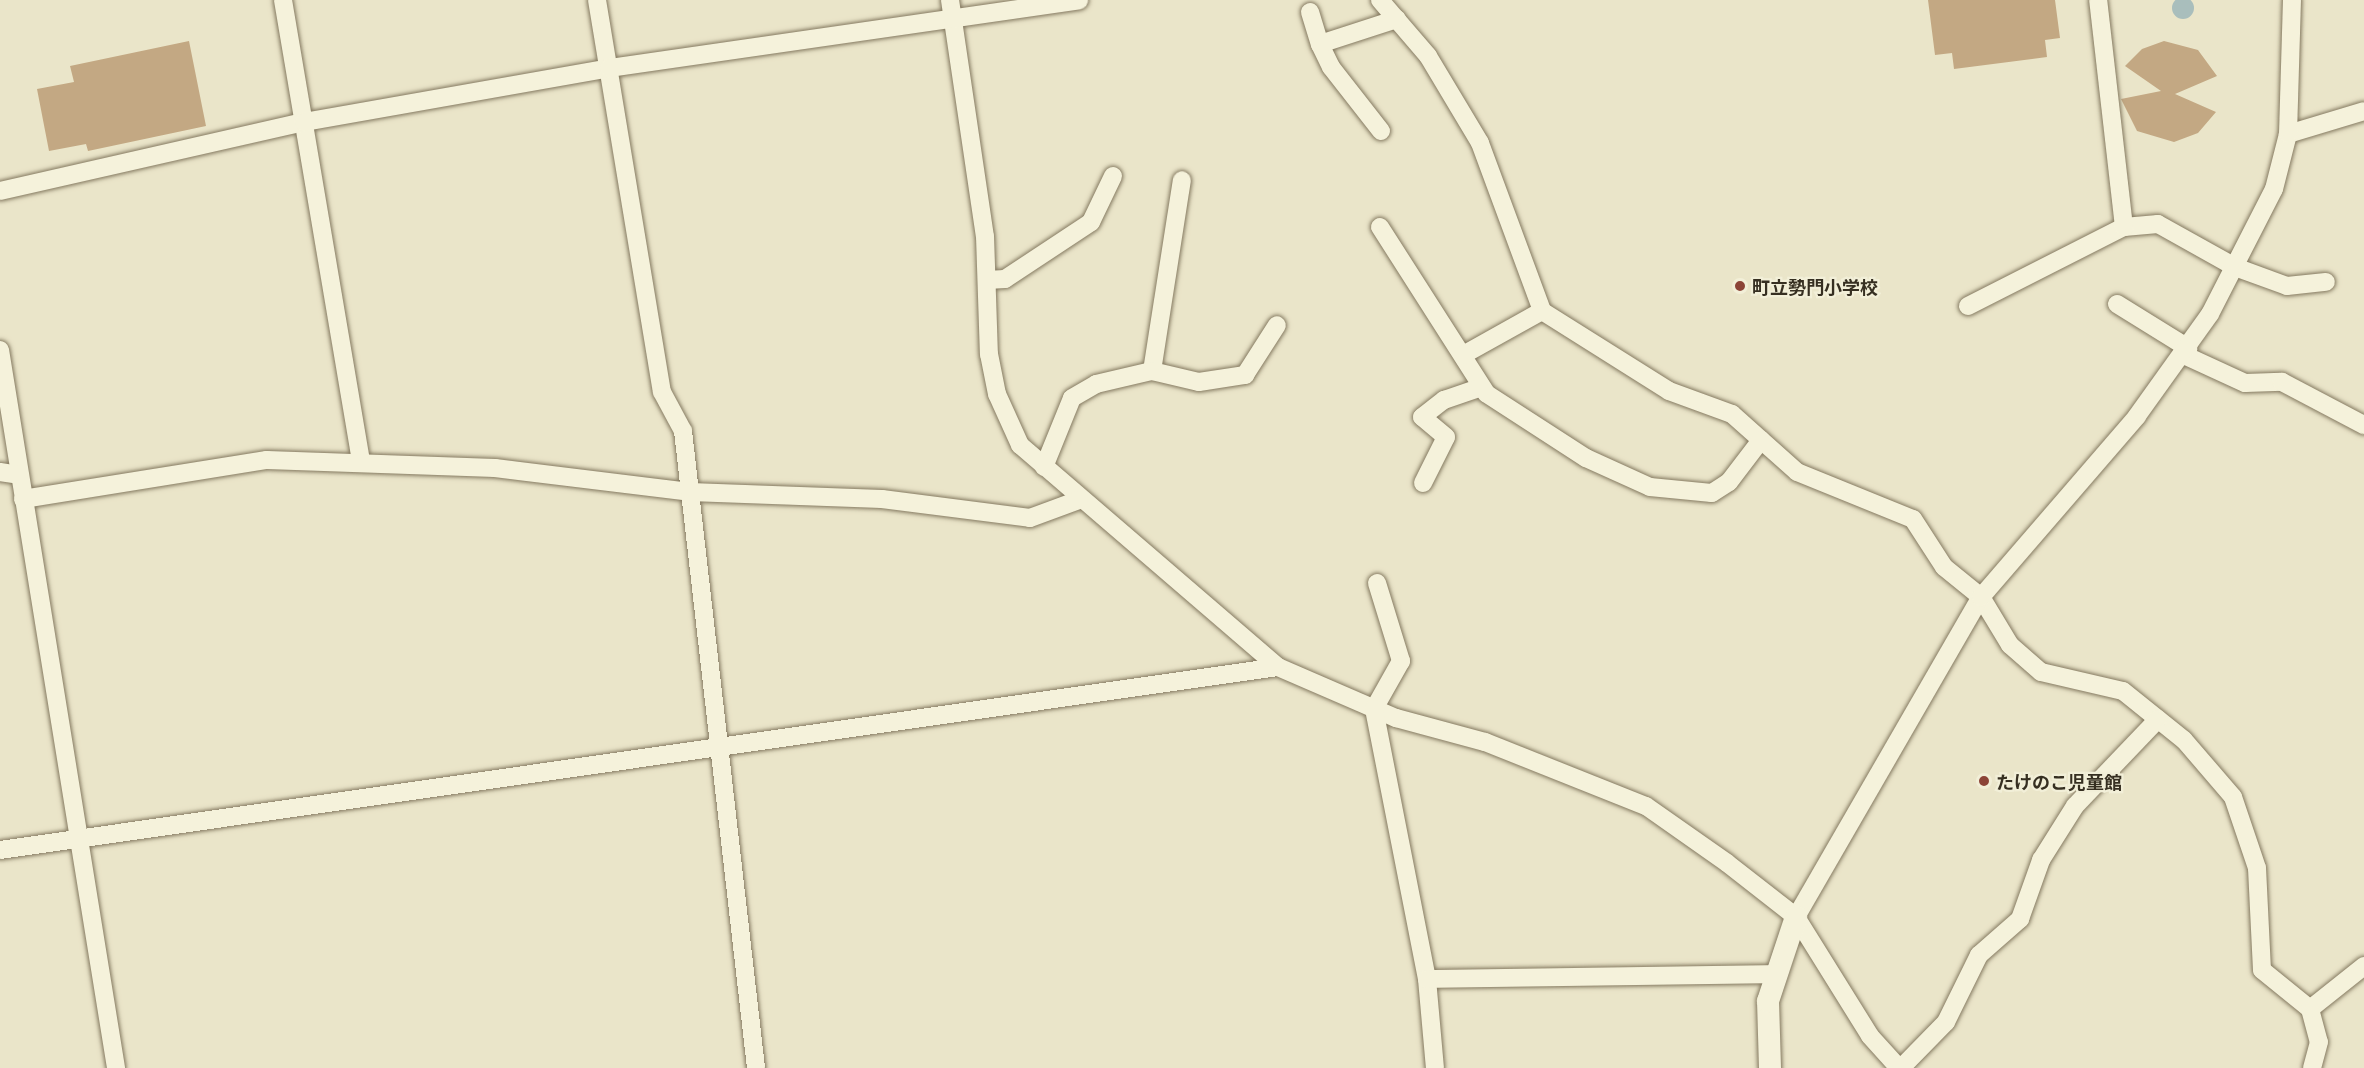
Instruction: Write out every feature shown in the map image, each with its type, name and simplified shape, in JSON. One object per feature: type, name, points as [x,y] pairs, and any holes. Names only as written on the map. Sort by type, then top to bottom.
[{"type":"street","points":[[283,0],[361,461]]},
{"type":"street","points":[[597,0],[662,392],[683,431],[756,1068]]},
{"type":"street","points":[[950,0],[987,280],[997,394],[1020,445],[1079,500],[1278,667],[1374,709],[1485,742],[1646,806],[1796,917],[1870,1036],[1900,1068],[1946,1022],[1979,955],[2020,919],[2041,860],[2075,806],[2158,719]]},
{"type":"street","points":[[0,191],[304,122],[609,68],[1079,0]]},
{"type":"street","points":[[1380,0],[1428,56],[1480,143],[1542,311],[1669,391],[1732,414],[1797,472],[1913,519],[1944,567],[1981,597],[2010,645],[2041,672],[2123,691],[2184,740],[2233,797],[2256,868],[2262,970],[2310,1009],[2319,1042],[2312,1068]]},
{"type":"street","points":[[2098,0],[2124,227]]},
{"type":"street","points":[[1770,1068],[1773,974],[1796,917],[1981,597],[2186,351],[2235,267],[2274,189],[2288,134],[2292,0]]},
{"type":"street","points":[[1310,12],[1330,67],[1381,131]]},
{"type":"street","points":[[1320,44],[1397,19]]},
{"type":"street","points":[[2288,134],[2364,111]]},
{"type":"street","points":[[987,280],[1005,279],[1091,222],[1113,176]]},
{"type":"street","points":[[1152,371],[1182,180]]},
{"type":"street","points":[[1968,306],[2124,227],[2158,224],[2235,267],[2287,286],[2326,282]]},
{"type":"street","points":[[1380,227],[1482,387],[1586,458],[1650,487],[1712,493],[1730,482],[1761,440]]},
{"type":"street","points":[[2118,304],[2186,351],[2245,383],[2282,382],[2364,425]]},
{"type":"street","points":[[1463,355],[1542,311]]},
{"type":"street","points":[[1044,467],[1072,398],[1096,384],[1152,371],[1198,382],[1245,375],[1277,325]]},
{"type":"street","points":[[0,350],[23,500],[82,837],[116,1068]]},
{"type":"street","points":[[1423,483],[1446,437],[1422,417],[1444,400],[1482,387]]},
{"type":"street","points":[[23,500],[267,460],[361,461],[495,468],[690,492],[882,500],[1030,518],[1079,500]]},
{"type":"street","points":[[0,472],[19,475]]},
{"type":"street","points":[[1377,583],[1401,661],[1374,709],[1427,979],[1435,1068]]},
{"type":"street","points":[[0,850],[718,744],[1278,667]]},
{"type":"street","points":[[2310,1009],[2364,966]]},
{"type":"street","points":[[1427,979],[1773,974]]},
{"type":"shaded area","points":[[2183,-3],[2193,4],[2194,8],[2187,18],[2183,19],[2173,12],[2172,8],[2179,-2]]},
{"type":"building","points":[[1928,0],[2055,0],[2060,38],[2045,40],[2047,57],[1954,69],[1952,53],[1935,55]]},
{"type":"building","points":[[189,41],[206,126],[88,151],[86,144],[49,151],[37,89],[74,82],[70,66]]},
{"type":"building","points":[[2164,41],[2198,50],[2217,76],[2175,94],[2216,112],[2198,133],[2174,142],[2137,131],[2121,99],[2161,91],[2125,66],[2142,49]]},
{"type":"place","name":"町立勢門小学校","points":[[1740,286]]},
{"type":"place","name":"たけのこ児童館","points":[[1984,781]]}]
